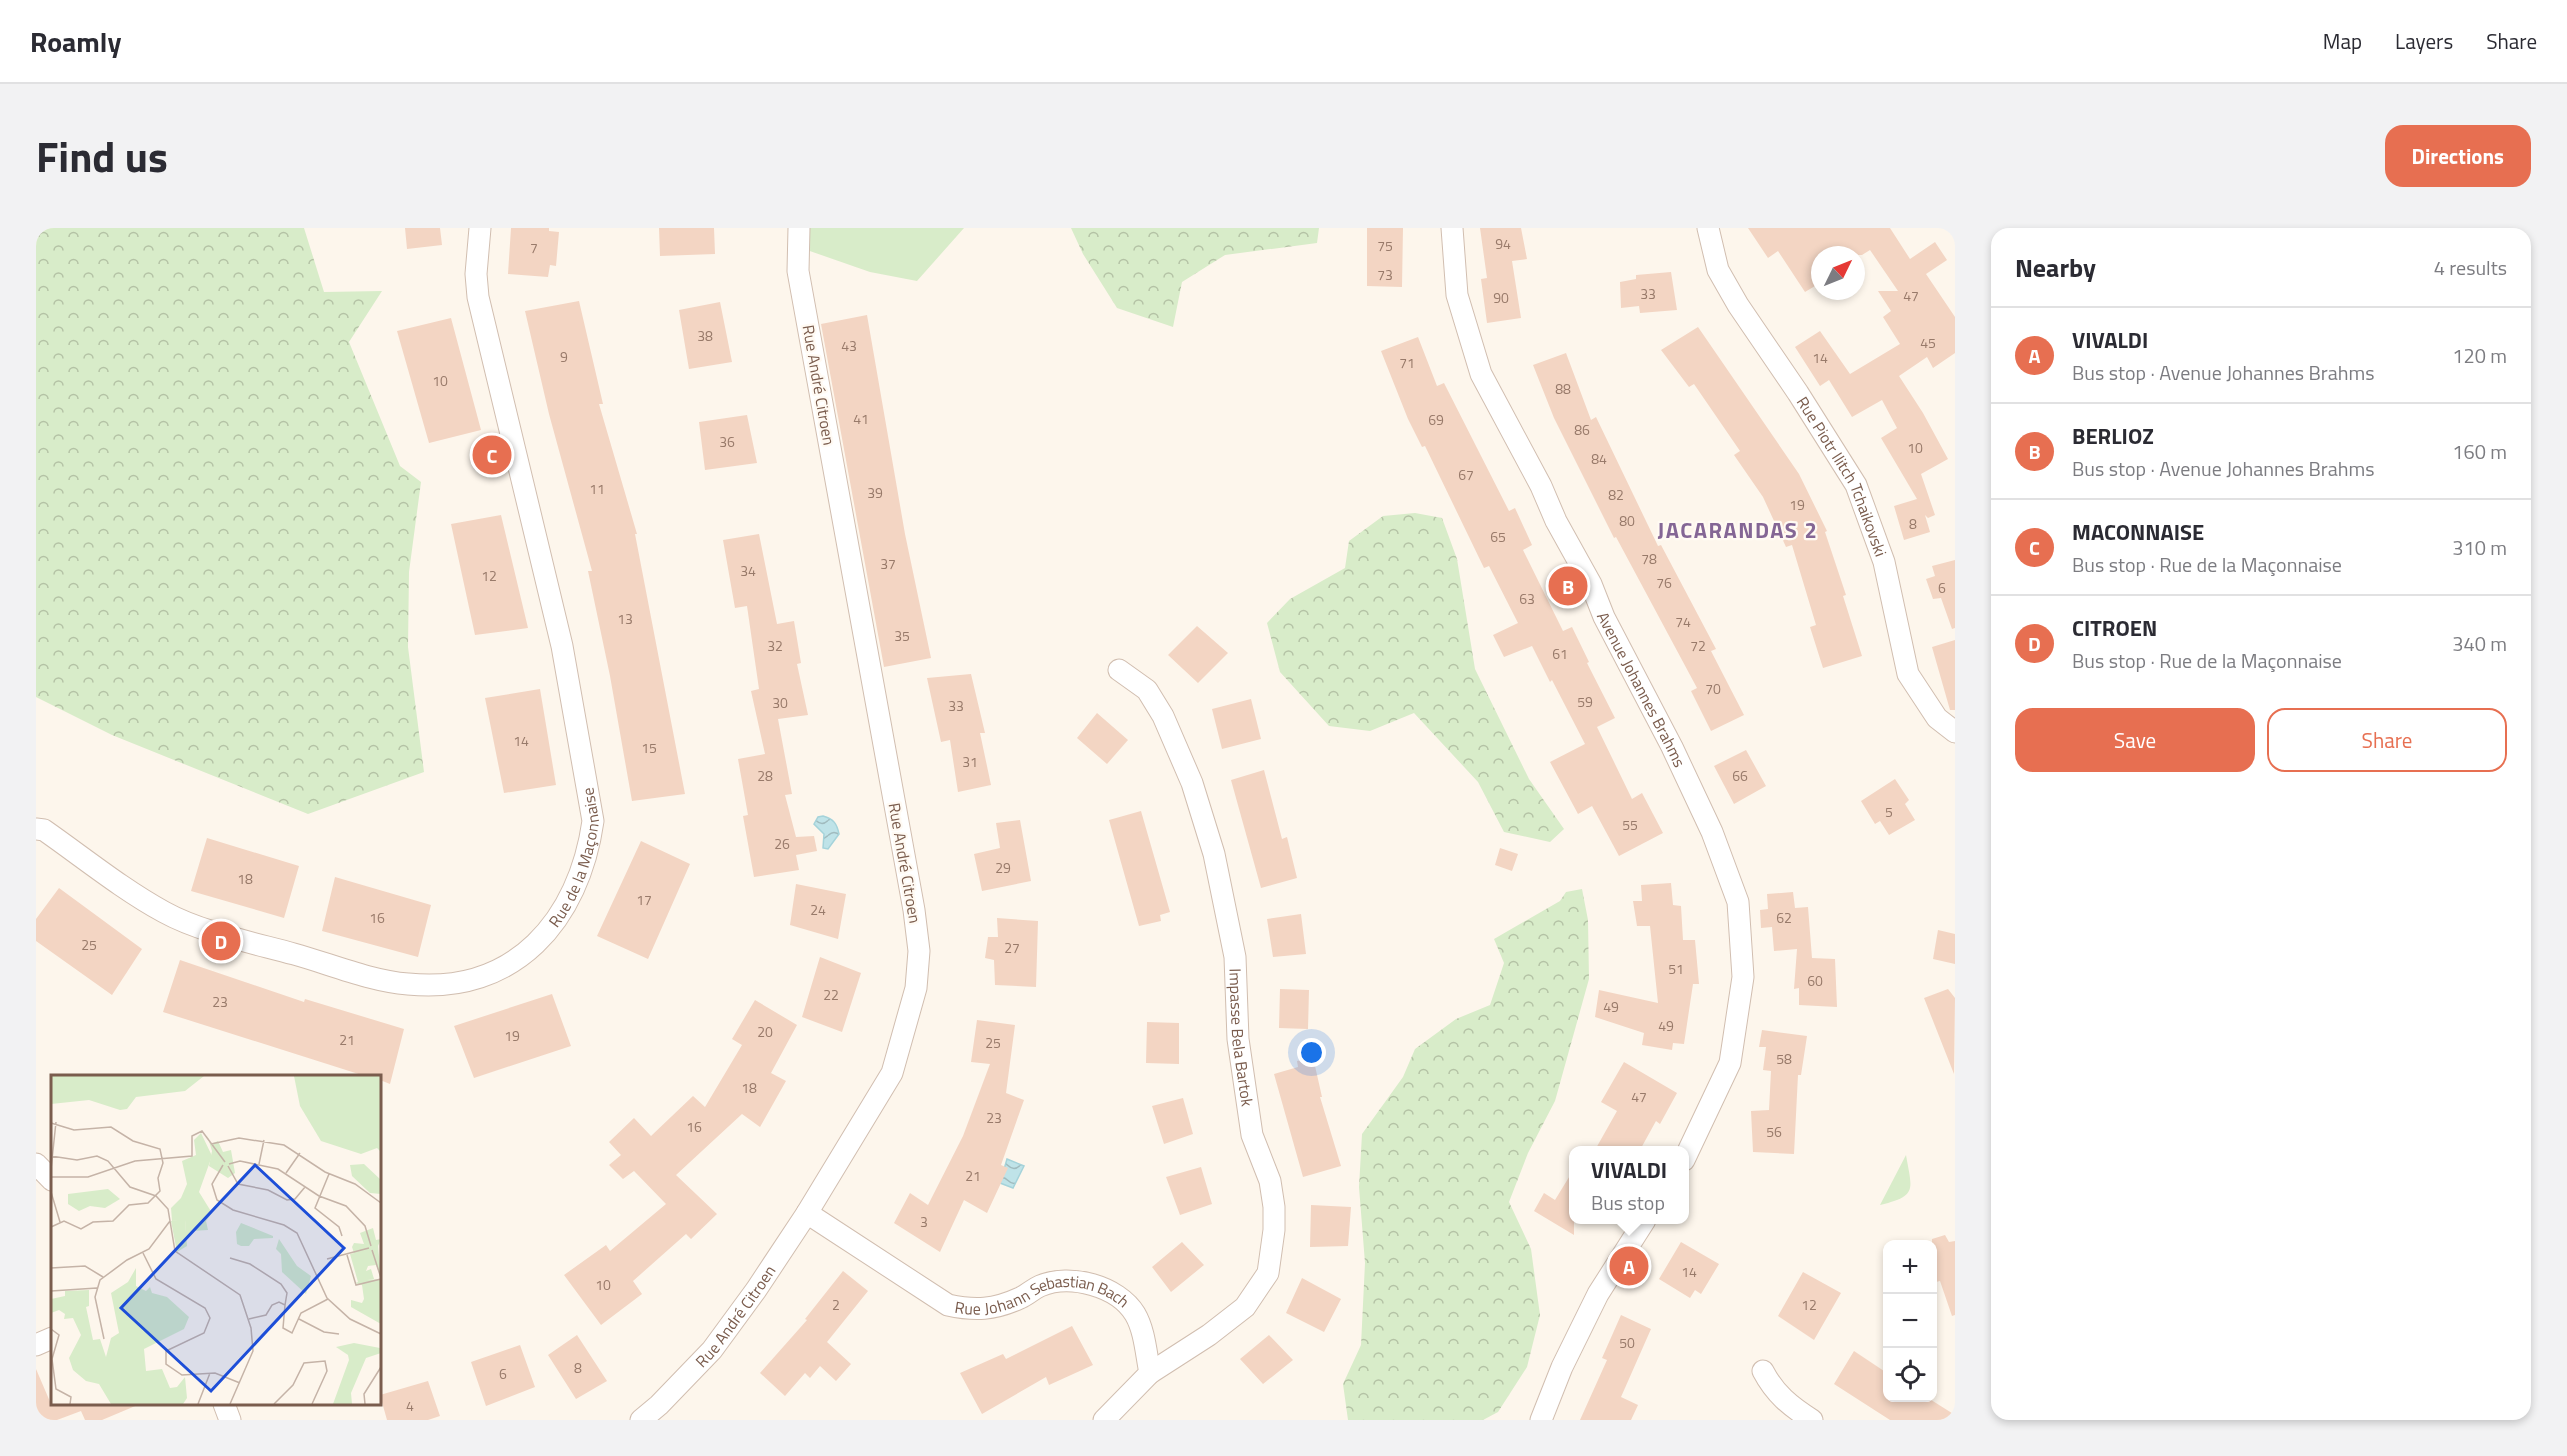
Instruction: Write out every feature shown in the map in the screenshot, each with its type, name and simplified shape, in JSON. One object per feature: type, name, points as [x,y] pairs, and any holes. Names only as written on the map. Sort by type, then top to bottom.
[{"type":"street","name":"Rue de la Maçonnaise","points":[[36,829],[44,830],[128,890],[166,913],[238,938],[406,984],[449,984],[487,974],[529,951],[556,921],[582,874],[593,821],[562,646],[478,297],[476,274],[480,228]]},
{"type":"street","name":"Rue André Citroen","points":[[641,1420],[659,1405],[712,1350],[756,1290],[807,1213],[892,1073],[916,988],[919,951],[903,847],[798,271],[799,228]]},
{"type":"street","name":"Avenue Johannes Brahms","points":[[1452,228],[1457,295],[1481,374],[1541,486],[1556,522],[1591,584],[1604,617],[1676,757],[1712,832],[1738,902],[1743,977],[1730,1063],[1689,1149]]},
{"type":"street","name":"Rue Piotr Ilitch Tchaikovski","points":[[1708,228],[1718,270],[1738,305],[1842,460],[1856,485],[1884,562],[1908,674],[1937,718],[1955,732]]},
{"type":"street","name":"Impasse Bela Bartok","points":[[1119,670],[1147,690],[1163,716],[1192,783],[1214,854],[1235,957],[1238,1039],[1252,1135],[1270,1180],[1274,1207],[1274,1230],[1268,1273],[1245,1307],[1209,1335],[1150,1373]]},
{"type":"street","points":[[36,1164],[51,1179]]},
{"type":"street","name":"Rue Johann Sebastian Bach","points":[[807,1213],[948,1305],[974,1310],[996,1309],[1041,1286],[1062,1281],[1085,1283],[1113,1293],[1135,1314],[1143,1335],[1150,1373]]},
{"type":"street","points":[[1540,1420],[1562,1367],[1598,1294],[1642,1224]]},
{"type":"street","points":[[36,1345],[51,1338]]},
{"type":"street","points":[[1763,1371],[1772,1388],[1784,1402],[1812,1420]]},
{"type":"street","points":[[1104,1420],[1150,1373]]},
{"type":"street","points":[[224,1405],[230,1420]]},
{"type":"green space","points":[[36,228],[304,228],[324,292],[382,291],[349,342],[400,466],[421,482],[409,572],[408,647],[424,772],[308,814],[112,735],[36,697]]},
{"type":"green space","points":[[808,228],[964,228],[917,281],[870,272],[804,249]]},
{"type":"green space","points":[[1071,228],[1319,228],[1317,243],[1225,255],[1182,282],[1173,327],[1117,308],[1083,254]]},
{"type":"green space","points":[[1415,513],[1442,518],[1457,559],[1475,669],[1529,779],[1564,829],[1550,842],[1504,832],[1478,782],[1414,713],[1370,731],[1329,726],[1280,672],[1267,623],[1290,599],[1345,568],[1349,541],[1383,516]]},
{"type":"green space","points":[[1582,889],[1588,920],[1589,979],[1555,1101],[1528,1153],[1509,1202],[1531,1249],[1540,1315],[1527,1367],[1498,1412],[1483,1420],[1348,1420],[1343,1384],[1361,1345],[1365,1263],[1359,1187],[1362,1134],[1403,1077],[1415,1049],[1456,1019],[1490,1005],[1504,963],[1494,939],[1560,901],[1566,892]]},
{"type":"green space","points":[[1906,1155],[1910,1190],[1901,1198],[1880,1205]]},
{"type":"water","points":[[823,816],[834,822],[839,834],[828,849],[823,848],[824,834],[814,824],[818,817]]},
{"type":"water","points":[[1007,1159],[1024,1166],[1013,1188],[1000,1183]]},
{"type":"building","points":[[405,228],[440,228],[442,245],[407,249]]},
{"type":"building","points":[[511,228],[549,228],[549,231],[559,232],[556,266],[550,265],[548,277],[508,274]]},
{"type":"building","points":[[659,228],[714,228],[715,254],[660,256]]},
{"type":"building","points":[[1367,228],[1403,228],[1402,287],[1367,286]]},
{"type":"building","points":[[1480,228],[1521,228],[1527,259],[1512,261],[1521,318],[1487,323],[1481,279],[1487,278]]},
{"type":"building","points":[[1748,228],[1890,228],[1910,259],[1935,242],[1947,260],[1926,274],[1955,317],[1955,353],[1933,368],[1927,357],[1899,376],[1923,413],[1948,459],[1921,474],[1935,515],[1928,518],[1925,515],[1930,532],[1904,540],[1894,506],[1917,499],[1881,438],[1897,428],[1882,400],[1852,417],[1829,380],[1820,386],[1795,347],[1820,331],[1850,374],[1900,344],[1883,317],[1891,311],[1878,291],[1898,291],[1870,250],[1865,253],[1865,246],[1811,246],[1811,288],[1805,292],[1778,251],[1768,258]]},
{"type":"building","points":[[1671,272],[1677,310],[1640,313],[1639,306],[1621,308],[1620,282],[1636,279],[1636,275]]},
{"type":"building","points":[[579,301],[603,404],[599,404],[637,534],[635,534],[685,794],[632,801],[610,676],[588,571],[592,571],[549,414],[525,311]]},
{"type":"building","points":[[720,302],[732,362],[689,369],[679,310]]},
{"type":"building","points":[[867,315],[905,534],[931,658],[884,667],[821,324]]},
{"type":"building","points":[[451,318],[481,430],[429,443],[397,331]]},
{"type":"building","points":[[1698,327],[1799,474],[1827,531],[1825,532],[1846,595],[1843,596],[1862,656],[1823,668],[1810,627],[1816,625],[1792,545],[1786,547],[1763,497],[1734,455],[1740,451],[1694,384],[1689,387],[1661,350]]},
{"type":"building","points":[[1418,337],[1437,386],[1444,383],[1509,511],[1515,508],[1532,545],[1523,550],[1563,631],[1572,627],[1589,662],[1587,663],[1615,718],[1597,727],[1632,799],[1642,793],[1663,833],[1619,856],[1592,806],[1578,814],[1550,762],[1585,744],[1532,646],[1504,657],[1493,635],[1518,623],[1489,566],[1484,568],[1425,446],[1422,447],[1408,419],[1381,351]]},
{"type":"building","points":[[1566,353],[1591,420],[1596,417],[1658,546],[1661,545],[1716,649],[1711,651],[1744,715],[1711,731],[1691,691],[1697,688],[1616,537],[1614,538],[1554,418],[1533,365]]},
{"type":"building","points":[[747,415],[757,463],[705,470],[699,422]]},
{"type":"building","points":[[501,515],[528,628],[475,635],[451,524]]},
{"type":"building","points":[[759,534],[777,624],[794,621],[801,663],[797,664],[808,715],[778,719],[792,794],[785,795],[796,837],[814,836],[817,851],[796,855],[799,870],[754,877],[743,816],[748,815],[738,759],[765,754],[751,691],[759,689],[747,606],[735,608],[723,540]]},
{"type":"building","points":[[1955,560],[1955,628],[1952,629],[1941,598],[1933,599],[1926,579],[1935,576],[1932,566]]},
{"type":"building","points":[[1197,626],[1228,653],[1198,683],[1168,655]]},
{"type":"building","points":[[1955,640],[1955,710],[1950,710],[1932,647]]},
{"type":"building","points":[[971,674],[985,733],[980,733],[991,785],[958,792],[950,740],[941,742],[927,678]]},
{"type":"building","points":[[540,689],[556,785],[504,793],[485,698]]},
{"type":"building","points":[[1251,699],[1261,739],[1222,749],[1212,709]]},
{"type":"building","points":[[1097,713],[1128,740],[1107,764],[1077,738]]},
{"type":"building","points":[[1746,750],[1766,786],[1734,804],[1714,766]]},
{"type":"building","points":[[1264,770],[1282,839],[1287,837],[1297,878],[1261,888],[1231,780]]},
{"type":"building","points":[[1895,779],[1909,800],[1905,804],[1915,820],[1889,835],[1880,821],[1875,824],[1861,801]]},
{"type":"building","points":[[1141,811],[1170,912],[1160,915],[1161,921],[1139,926],[1109,820]]},
{"type":"building","points":[[1020,820],[1031,881],[982,891],[974,854],[1000,848],[996,823]]},
{"type":"building","points":[[207,838],[299,866],[284,918],[191,891]]},
{"type":"building","points":[[641,841],[690,864],[648,959],[597,936]]},
{"type":"building","points":[[1500,848],[1518,854],[1512,871],[1495,865]]},
{"type":"building","points":[[335,877],[431,905],[418,957],[322,931]]},
{"type":"building","points":[[1671,883],[1673,905],[1681,906],[1683,940],[1695,940],[1699,984],[1693,984],[1684,1044],[1673,1043],[1672,1050],[1642,1045],[1644,1033],[1595,1017],[1599,990],[1658,1003],[1650,926],[1637,926],[1633,901],[1642,901],[1641,885]]},
{"type":"building","points":[[796,884],[846,894],[838,939],[790,925]]},
{"type":"building","points":[[59,888],[142,949],[112,995],[36,941],[36,919]]},
{"type":"building","points":[[1793,892],[1795,908],[1808,907],[1812,958],[1835,959],[1837,1007],[1799,1005],[1799,988],[1794,989],[1797,949],[1774,951],[1772,927],[1761,928],[1760,910],[1768,909],[1767,894]]},
{"type":"building","points":[[1301,914],[1306,954],[1273,957],[1267,919]]},
{"type":"building","points":[[997,918],[1038,921],[1036,987],[995,985],[994,960],[985,958],[988,937],[998,937]]},
{"type":"building","points":[[1938,930],[1955,934],[1955,964],[1933,959]]},
{"type":"building","points":[[820,957],[861,973],[842,1032],[802,1017]]},
{"type":"building","points":[[180,960],[304,1002],[305,999],[404,1029],[390,1084],[381,1080],[381,1075],[362,1075],[163,1012]]},
{"type":"building","points":[[1280,989],[1309,990],[1308,1029],[1279,1028]]},
{"type":"building","points":[[1948,989],[1955,998],[1954,1074],[1924,998]]},
{"type":"building","points":[[552,994],[571,1046],[474,1078],[454,1026]]},
{"type":"building","points":[[755,1000],[797,1025],[771,1073],[786,1081],[760,1127],[742,1114],[676,1175],[717,1214],[691,1239],[686,1234],[633,1281],[642,1294],[601,1325],[564,1275],[606,1245],[610,1251],[666,1204],[634,1171],[623,1179],[609,1165],[621,1155],[609,1142],[634,1118],[651,1136],[693,1096],[705,1107],[742,1045],[732,1039]]},
{"type":"building","points":[[977,1020],[1015,1025],[1006,1093],[1024,1100],[1001,1165],[1008,1168],[987,1213],[964,1200],[940,1252],[894,1223],[910,1193],[928,1205],[963,1136],[990,1064],[971,1062]]},
{"type":"building","points":[[1147,1022],[1179,1023],[1179,1064],[1146,1063]]},
{"type":"building","points":[[1762,1030],[1807,1036],[1801,1075],[1798,1075],[1794,1154],[1753,1152],[1751,1111],[1769,1110],[1771,1071],[1763,1070],[1766,1047],[1759,1047]]},
{"type":"building","points":[[1313,1057],[1322,1097],[1320,1097],[1341,1166],[1303,1177],[1274,1074],[1298,1067],[1297,1061]]},
{"type":"building","points":[[1624,1062],[1677,1093],[1660,1124],[1656,1121],[1642,1146],[1597,1146],[1617,1111],[1601,1102]]},
{"type":"building","points":[[1183,1098],[1193,1134],[1164,1144],[1152,1106]]},
{"type":"building","points":[[1201,1167],[1212,1204],[1180,1215],[1166,1177]]},
{"type":"building","points":[[1569,1177],[1569,1224],[1574,1224],[1574,1235],[1534,1211],[1544,1193],[1555,1200]]},
{"type":"building","points":[[1311,1205],[1351,1207],[1348,1246],[1310,1247]]},
{"type":"building","points":[[1945,1235],[1949,1242],[1955,1241],[1955,1315],[1952,1316],[1940,1281],[1937,1282],[1937,1240],[1932,1239]]},
{"type":"building","points":[[1182,1242],[1204,1265],[1171,1292],[1152,1267]]},
{"type":"building","points":[[1681,1242],[1719,1264],[1701,1294],[1695,1290],[1690,1298],[1659,1279]]},
{"type":"building","points":[[843,1271],[868,1291],[827,1342],[851,1364],[836,1381],[820,1366],[810,1378],[805,1373],[785,1396],[760,1373],[807,1320],[805,1319]]},
{"type":"building","points":[[1803,1272],[1841,1293],[1814,1340],[1778,1316]]},
{"type":"building","points":[[1302,1278],[1341,1299],[1324,1332],[1286,1313]]},
{"type":"building","points":[[1621,1315],[1651,1329],[1621,1397],[1638,1405],[1631,1420],[1580,1420],[1607,1360],[1602,1358]]},
{"type":"building","points":[[1072,1326],[1093,1365],[1049,1385],[1046,1377],[982,1414],[960,1373],[1003,1354],[1006,1359]]},
{"type":"building","points":[[577,1335],[607,1381],[576,1399],[548,1355]]},
{"type":"building","points":[[1269,1335],[1293,1360],[1263,1384],[1240,1359]]},
{"type":"building","points":[[520,1345],[535,1387],[486,1406],[471,1362]]},
{"type":"building","points":[[1854,1351],[1883,1370],[1883,1402],[1934,1402],[1955,1415],[1955,1420],[1890,1420],[1834,1384]]},
{"type":"building","points":[[36,1369],[51,1405],[138,1405],[102,1420],[85,1420],[81,1411],[57,1420],[36,1420]]},
{"type":"building","points":[[428,1381],[440,1416],[428,1420],[387,1420],[381,1395]]},
{"type":"place","name":"MACONNAISE","points":[[492,455]]},
{"type":"place","name":"BERLIOZ","points":[[1568,586]]},
{"type":"place","name":"CITROEN","points":[[221,941]]},
{"type":"place","name":"VIVALDI","points":[[1629,1266]]},
{"type":"district","name":"JACARANDAS 2","points":[[1738,530]]}]
